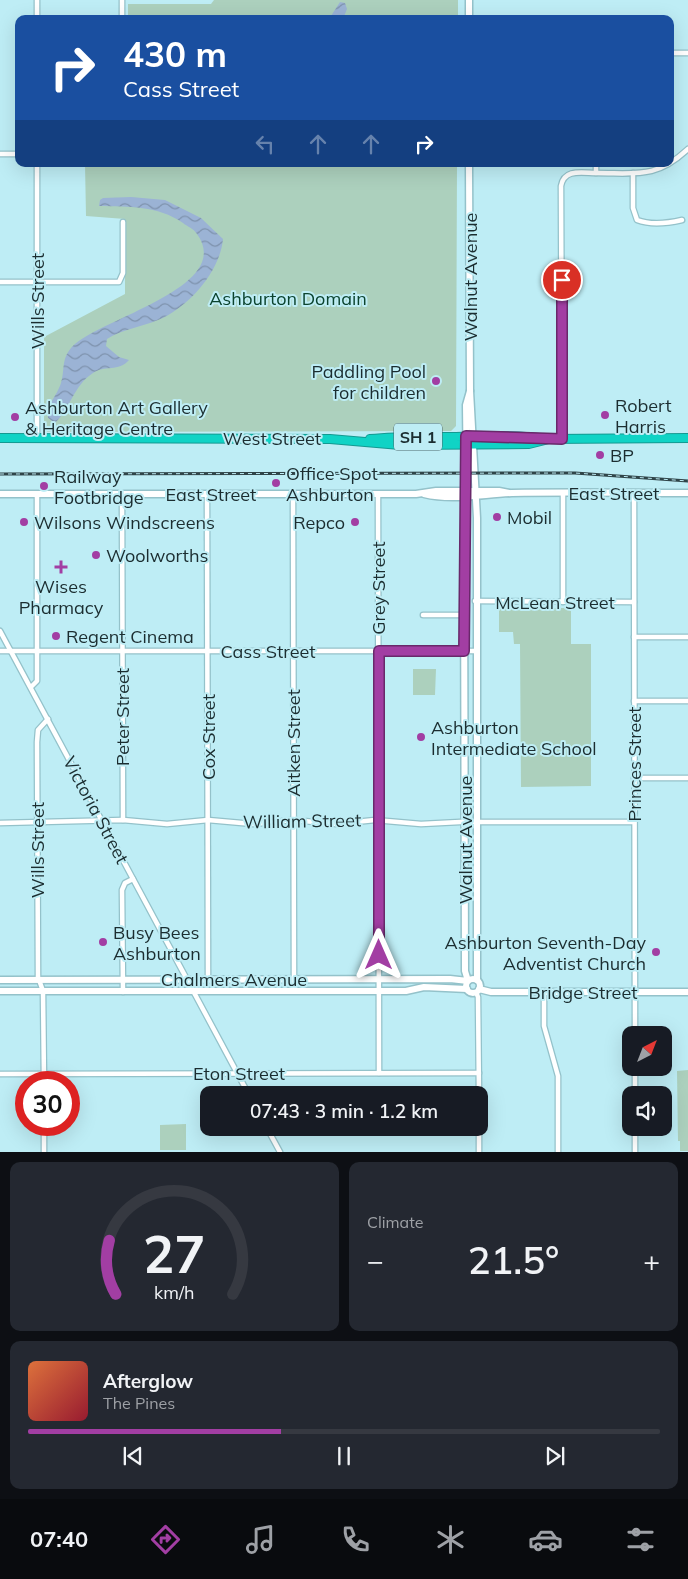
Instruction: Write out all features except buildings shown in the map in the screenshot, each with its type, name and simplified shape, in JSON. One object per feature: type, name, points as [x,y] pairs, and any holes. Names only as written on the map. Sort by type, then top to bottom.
[{"type":"highway","name":"West Street","points":[[0,438],[363,440],[392,437],[688,438]]},
{"type":"highway","name":"West Street","points":[[363,440],[400,446],[529,444],[548,439]]},
{"type":"street","points":[[36,0],[36,15]]},
{"type":"street","points":[[122,0],[122,15]]},
{"type":"street","points":[[469,0],[469,15]]},
{"type":"street","points":[[674,53],[688,53]]},
{"type":"street","points":[[674,160],[688,149]]},
{"type":"street","points":[[0,154],[15,154]]},
{"type":"street","name":"Wills Street","points":[[37,167],[37,438]]},
{"type":"street","name":"Walnut Avenue","points":[[470,167],[469,437],[471,494],[477,548],[475,601],[477,980],[480,983],[478,991]]},
{"type":"street","points":[[596,167],[596,173]]},
{"type":"street","points":[[562,439],[562,182],[570,173],[650,172],[665,167]]},
{"type":"street","points":[[633,173],[633,208],[638,220],[643,222],[682,220]]},
{"type":"street","points":[[0,282],[119,282],[123,273],[122,222]]},
{"type":"street","name":"East Street","points":[[0,494],[423,494],[436,497],[509,493],[688,493]]},
{"type":"street","points":[[563,493],[563,602]]},
{"type":"street","name":"Princes Street","points":[[634,493],[635,1026]]},
{"type":"street","points":[[31,687],[37,681],[37,494]]},
{"type":"street","name":"Peter Street","points":[[122,494],[123,820]]},
{"type":"street","name":"Cox Street","points":[[208,494],[208,979]]},
{"type":"street","name":"Aitken Street","points":[[293,494],[294,991]]},
{"type":"street","name":"Grey Street","points":[[378,494],[379,1073]]},
{"type":"street","name":"Walnut Avenue","points":[[468,981],[465,971],[464,548],[471,494]]},
{"type":"street","points":[[464,548],[477,548]]},
{"type":"street","name":"McLean Street","points":[[475,601],[634,602]]},
{"type":"street","points":[[423,615],[464,615]]},
{"type":"street","name":"Victoria Street","points":[[0,631],[244,1086]]},
{"type":"street","points":[[634,638],[688,637]]},
{"type":"street","name":"Cass Street","points":[[0,652],[476,651]]},
{"type":"street","points":[[634,701],[688,701]]},
{"type":"street","name":"Wills Street","points":[[39,982],[37,734],[40,726],[48,719]]},
{"type":"street","points":[[634,778],[688,778]]},
{"type":"street","name":"William Street","points":[[0,822],[123,820],[167,824],[208,820],[254,824],[293,820],[336,824],[379,820],[420,824],[465,822],[634,822]]},
{"type":"street","points":[[123,992],[122,890],[125,883],[133,879]]},
{"type":"street","points":[[450,979],[460,976],[465,971]]},
{"type":"street","name":"Chalmers Avenue","points":[[0,980],[39,982],[186,979],[477,980]]},
{"type":"street","points":[[467,989],[468,981]]},
{"type":"street","points":[[39,982],[43,991],[44,1071]]},
{"type":"street","name":"Chalmers Avenue","points":[[0,991],[406,991],[424,987],[467,989]]},
{"type":"street","name":"Bridge Street","points":[[467,989],[491,992],[688,992]]},
{"type":"street","points":[[478,991],[479,1086]]},
{"type":"street","points":[[544,992],[544,1026],[558,1076],[558,1152]]},
{"type":"street","name":"Eton Street","points":[[80,1074],[478,1073]]},
{"type":"street","name":"Eton Street","points":[[0,1074],[15,1074]]},
{"type":"street","points":[[44,1136],[44,1152]]},
{"type":"street","points":[[271,1136],[280,1152]]},
{"type":"street","points":[[479,1136],[479,1152]]},
{"type":"street","points":[[635,1136],[635,1152]]},
{"type":"green space","points":[[214,0],[458,0],[458,15],[128,15],[128,4],[211,4]]},
{"type":"green space","name":"Ashburton Domain","points":[[85,167],[457,167],[456,426],[451,431],[44,432],[44,337],[125,294],[125,219],[86,216]]},
{"type":"green space","points":[[499,608],[571,608],[571,644],[591,644],[591,786],[521,787],[520,644],[514,644],[513,632],[499,632]]},
{"type":"green space","points":[[413,669],[436,669],[435,695],[413,695]]},
{"type":"green space","points":[[688,1070],[688,1151],[680,1151],[680,1141],[678,1141],[677,1071]]},
{"type":"green space","points":[[186,1124],[186,1150],[160,1150],[160,1125]]},
{"type":"water","points":[[340,2],[345,3],[347,9],[345,15],[332,15]]},
{"type":"water","points":[[131,197],[165,200],[201,218],[223,239],[221,251],[216,264],[201,287],[180,307],[158,320],[107,339],[106,346],[119,357],[129,360],[121,366],[97,371],[87,378],[55,423],[48,418],[49,407],[61,383],[64,361],[71,348],[85,337],[158,300],[181,286],[197,271],[204,253],[197,234],[173,217],[142,208],[99,206],[100,200],[103,198]]},
{"type":"railway","points":[[0,474],[575,473],[688,481]]},
{"type":"place","name":"Paddling Pool for children","points":[[436,381]]},
{"type":"place","name":"Robert Harris","points":[[605,415]]},
{"type":"place","name":"Ashburton Art Gallery & Heritage Centre","points":[[15,417]]},
{"type":"place","name":"BP","points":[[600,455]]},
{"type":"place","name":"Office Spot Ashburton","points":[[276,483]]},
{"type":"place","name":"Railway Footbridge","points":[[44,486]]},
{"type":"place","name":"Mobil","points":[[497,517]]},
{"type":"place","name":"Wilsons Windscreens","points":[[24,522]]},
{"type":"place","name":"Repco","points":[[355,522]]},
{"type":"place","name":"Woolworths","points":[[96,555]]},
{"type":"place","name":"Wises Pharmacy","points":[[61,567]]},
{"type":"place","name":"Regent Cinema","points":[[56,636]]},
{"type":"place","name":"Ashburton Intermediate School","points":[[421,737]]},
{"type":"place","name":"Busy Bees Ashburton","points":[[103,942]]},
{"type":"place","name":"Ashburton Seventh-Day Adventist Church","points":[[656,952]]},
{"type":"route","points":[[379,955],[379,651],[464,651],[464,548],[467,516],[466,436],[562,439],[562,280]]}]
